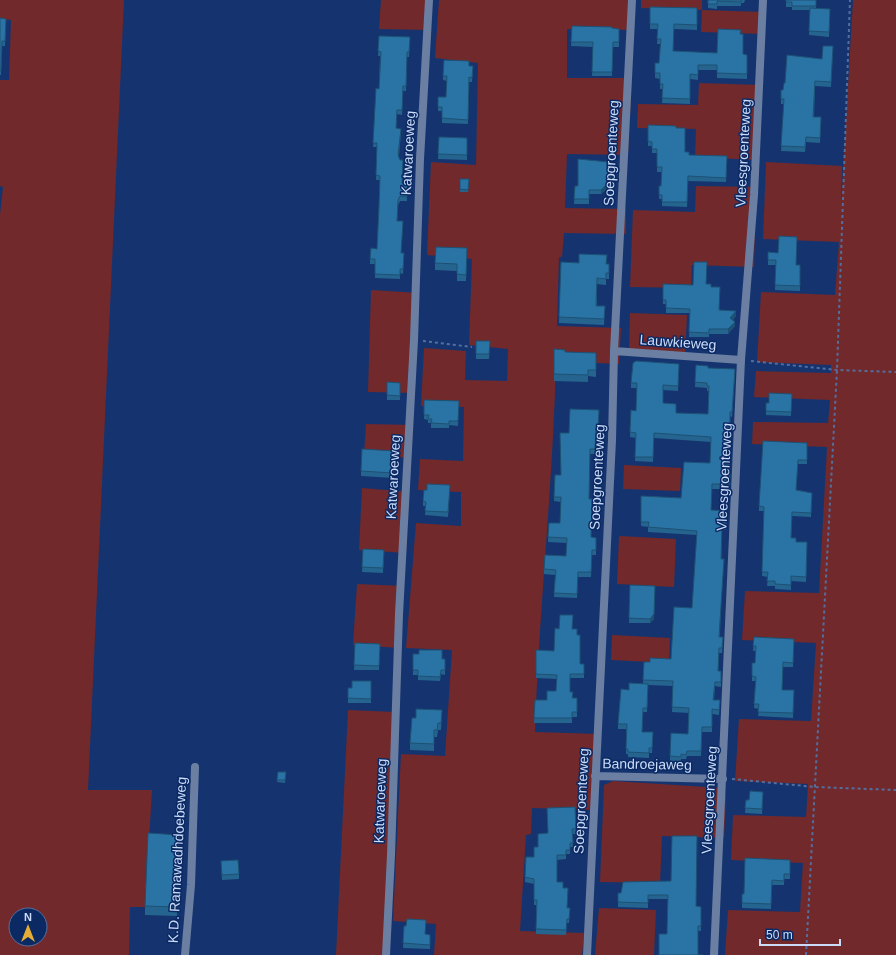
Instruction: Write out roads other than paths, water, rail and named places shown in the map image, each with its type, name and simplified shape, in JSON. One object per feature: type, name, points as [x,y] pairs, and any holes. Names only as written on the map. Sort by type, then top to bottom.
[{"type":"street","name":"Katwaroeweg","points":[[386,955],[400,607],[414,340],[419,167],[429,0]]},
{"type":"street","name":"Soepgroenteweg","points":[[587,955],[612,440],[614,351],[632,0]]},
{"type":"street","name":"Vleesgroenteweg","points":[[714,955],[741,360],[754,195],[763,0]]},
{"type":"street","name":"Lauwkieweg","points":[[614,351],[741,360]]},
{"type":"street","name":"K.D. Ramawadhdoebeweg","points":[[185,955],[191,885],[195,767]]},
{"type":"street","name":"Bandroejaweg","points":[[595,776],[723,779]]}]
